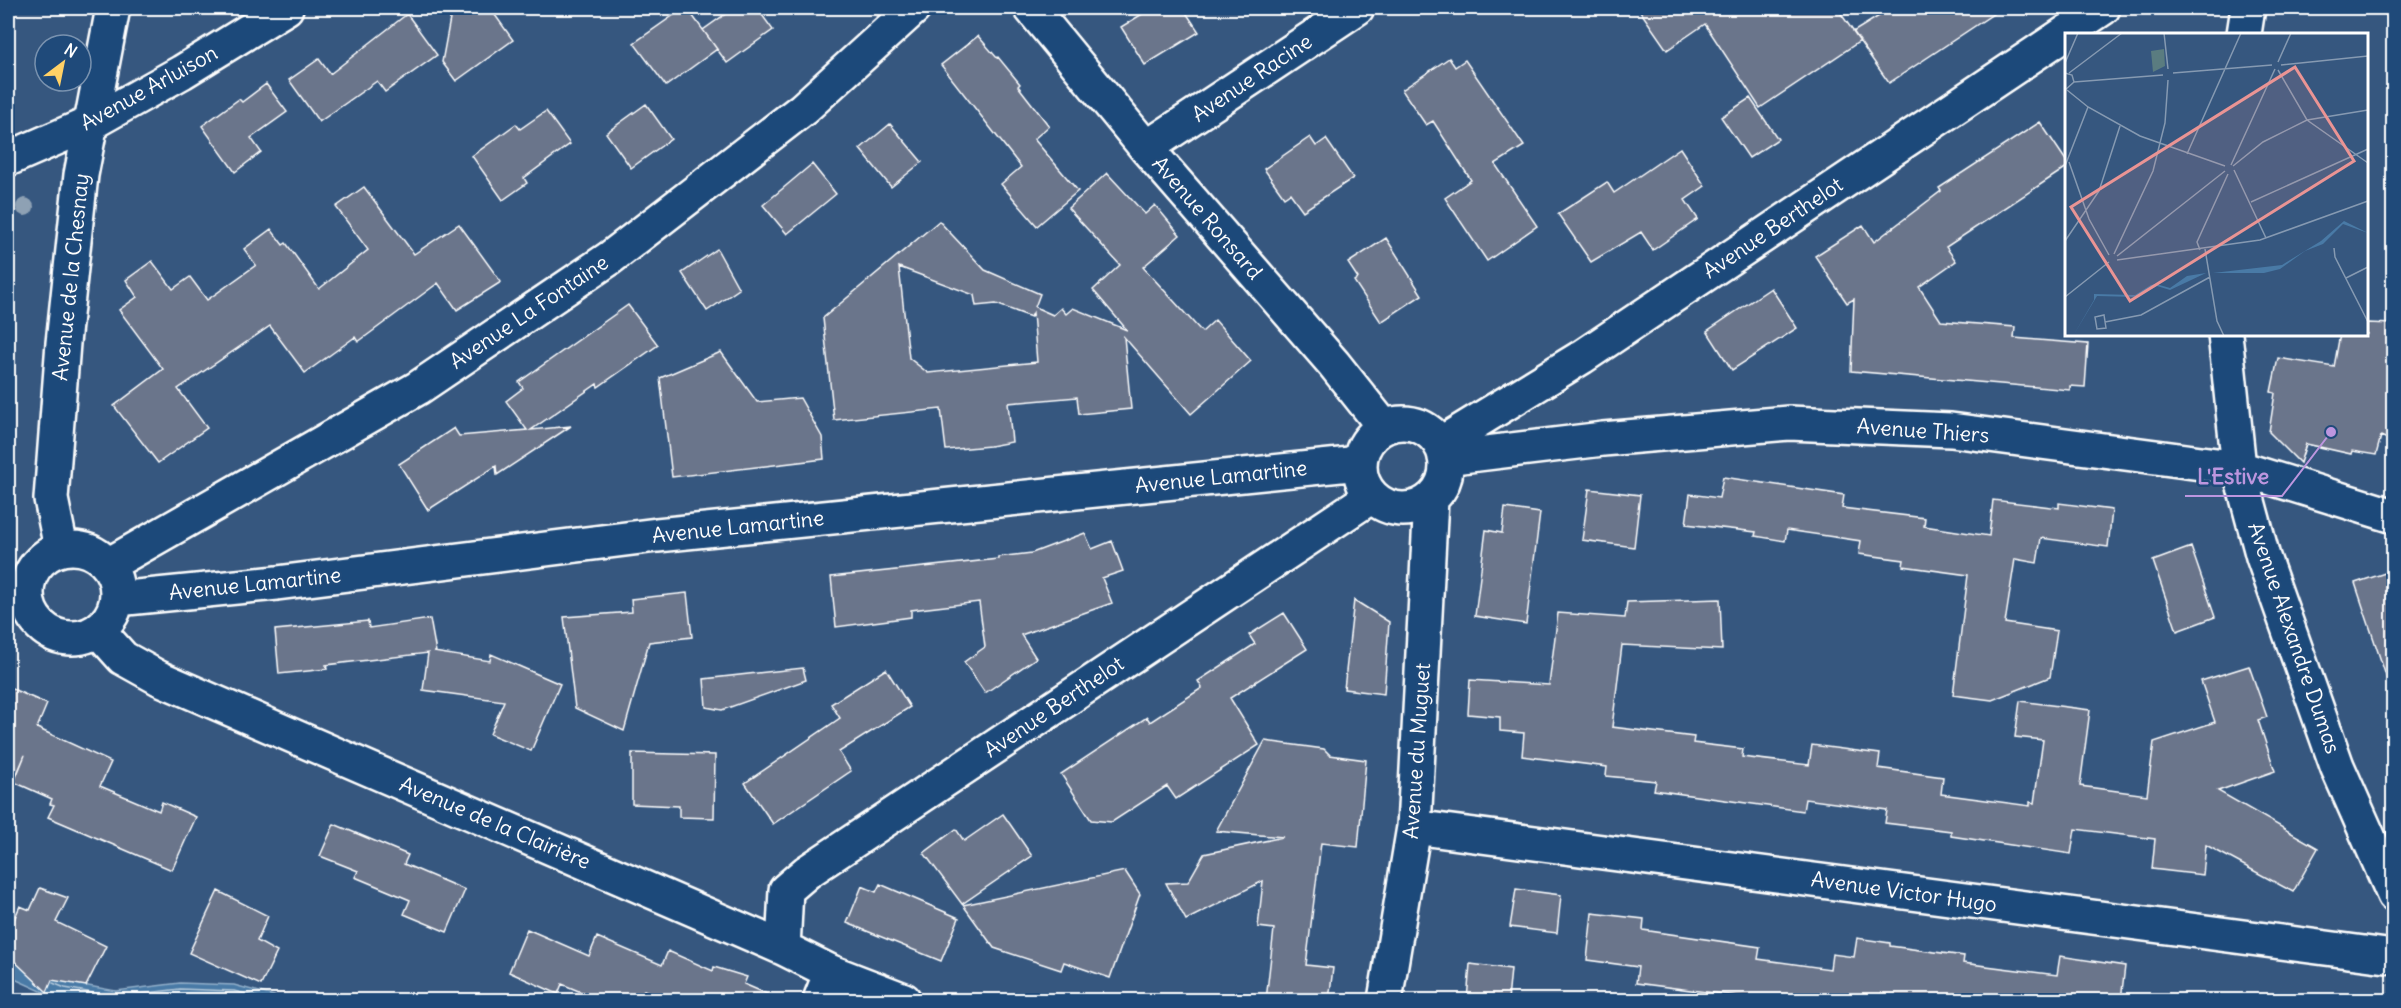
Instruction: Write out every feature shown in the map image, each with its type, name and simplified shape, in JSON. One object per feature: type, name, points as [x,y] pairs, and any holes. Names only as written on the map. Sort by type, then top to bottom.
[{"type":"street","name":"Avenue de la Chesnay","points":[[61,548],[51,499],[63,343],[81,175],[113,8]]},
{"type":"street","name":"Avenue Arluison","points":[[8,159],[91,123],[182,72],[286,8]]},
{"type":"street","name":"Avenue La Fontaine","points":[[108,565],[418,388],[610,258],[803,109],[914,8]]},
{"type":"street","name":"Avenue Ronsard","points":[[1030,8],[1146,148],[1334,364],[1384,428]]},
{"type":"street","name":"Avenue Racine","points":[[1146,148],[1358,8]]},
{"type":"street","name":"Avenue Berthelot","points":[[2066,33],[2103,8]]},
{"type":"street","points":[[2244,33],[2248,8]]},
{"type":"street","name":"Avenue Berthelot","points":[[1442,451],[2065,33]]},
{"type":"street","name":"Avenue Alexandre Dumas","points":[[2225,336],[2239,468],[2263,557],[2337,766],[2394,895]]},
{"type":"street","name":"Avenue Thiers","points":[[1442,451],[1789,423],[1951,430],[2239,468],[2394,516]]},
{"type":"street","points":[[1402,424],[1421,427],[1432,434],[1442,451],[1444,480],[1431,499],[1420,506],[1407,509],[1382,504],[1372,496],[1361,478],[1360,463],[1366,444],[1374,434],[1384,428],[1402,424]]},
{"type":"street","name":"Avenue Lamartine","points":[[117,599],[277,583],[657,535],[1360,463]]},
{"type":"street","name":"Avenue Berthelot","points":[[783,948],[786,890],[807,872],[1372,496]]},
{"type":"street","name":"Avenue du Muguet","points":[[1385,1000],[1414,827],[1431,499]]},
{"type":"street","points":[[74,547],[87,550],[99,556],[108,565],[117,587],[114,612],[98,630],[84,637],[69,639],[54,635],[17,603],[27,588],[30,575],[38,563],[48,554],[61,548],[74,547]]},
{"type":"street","name":"Avenue de la Clairière","points":[[98,630],[123,658],[159,678],[783,948],[825,986],[904,1000]]},
{"type":"street","name":"Avenue Victor Hugo","points":[[1414,827],[2394,957]]},
{"type":"water","points":[[8,955],[66,982],[116,991],[180,983],[234,985],[283,1000],[61,1000],[8,976]]},
{"type":"building","points":[[452,8],[490,8],[513,40],[456,81],[442,62]]},
{"type":"building","points":[[687,8],[717,49],[666,86],[634,43]]},
{"type":"building","points":[[734,8],[757,8],[773,30],[727,63],[703,30]]},
{"type":"building","points":[[1152,8],[1183,8],[1199,32],[1145,65],[1121,27]]},
{"type":"building","points":[[1638,8],[1837,8],[1860,41],[1760,108],[1705,24],[1667,50]]},
{"type":"building","points":[[1892,8],[2002,8],[1889,83],[1853,32]]},
{"type":"building","points":[[407,14],[437,55],[385,92],[377,81],[319,122],[289,80],[319,59],[330,74]]},
{"type":"building","points":[[978,36],[1020,84],[1018,86],[1049,126],[1034,139],[1078,191],[1037,226],[1001,184],[1021,167],[941,65]]},
{"type":"building","points":[[1449,58],[1455,67],[1465,60],[1524,146],[1495,164],[1537,226],[1487,261],[1445,198],[1471,180],[1433,121],[1426,125],[1402,90]]},
{"type":"building","points":[[266,84],[287,112],[251,138],[261,152],[235,172],[202,126],[239,99],[242,102]]},
{"type":"building","points":[[1750,98],[1778,139],[1749,158],[1721,117]]},
{"type":"building","points":[[646,104],[671,139],[631,168],[606,133]]},
{"type":"building","points":[[546,111],[570,144],[524,178],[527,183],[503,200],[472,156],[516,124],[520,129]]},
{"type":"building","points":[[2040,122],[2065,159],[2065,168],[1946,247],[1956,261],[1919,287],[1941,321],[2015,327],[2014,338],[2088,344],[2085,387],[2070,386],[2070,390],[1851,371],[1854,299],[1847,303],[1815,256],[1863,225],[1874,242],[1941,191],[1939,188]]},
{"type":"building","points":[[890,124],[922,162],[891,187],[860,149]]},
{"type":"building","points":[[1310,137],[1316,146],[1326,139],[1353,178],[1303,211],[1290,193],[1284,197],[1264,169]]},
{"type":"building","points":[[1680,148],[1705,186],[1685,200],[1698,219],[1653,250],[1641,232],[1591,262],[1558,214],[1607,182],[1614,193]]},
{"type":"building","points":[[812,164],[836,194],[787,234],[763,205]]},
{"type":"building","points":[[1107,173],[1145,214],[1155,205],[1180,235],[1143,267],[1202,332],[1215,320],[1251,361],[1191,414],[1124,337],[1131,409],[1079,414],[1077,397],[1008,403],[1012,442],[990,446],[946,450],[941,409],[834,420],[823,318],[939,221],[985,270],[1040,294],[1035,307],[1053,315],[1061,308],[1066,314],[1073,308],[1127,330],[1093,290],[1120,265],[1068,208]],"holes":[[[899,267],[974,295],[976,306],[996,304],[1031,317],[1033,313],[1037,362],[928,373],[909,358]]]},
{"type":"building","points":[[364,187],[414,254],[459,224],[501,282],[457,310],[438,283],[358,342],[355,337],[305,373],[270,326],[178,389],[207,428],[158,463],[114,406],[163,369],[119,310],[137,297],[126,280],[152,261],[173,289],[190,277],[207,300],[256,265],[244,249],[271,229],[283,245],[286,243],[319,289],[368,250],[336,207]]},
{"type":"building","points":[[1386,238],[1422,295],[1381,322],[1354,281],[1358,278],[1348,263]]},
{"type":"building","points":[[717,249],[739,289],[707,311],[682,273]]},
{"type":"building","points":[[1771,288],[1797,328],[1732,370],[1707,331]]},
{"type":"building","points":[[628,305],[658,345],[531,430],[571,426],[497,475],[496,466],[428,510],[399,464],[454,428],[459,436],[527,430],[506,401],[523,388],[519,382]]},
{"type":"building","points":[[2368,323],[2394,324],[2394,442],[2381,436],[2376,455],[2352,451],[2351,454],[2306,444],[2300,463],[2269,432],[2275,393],[2271,392],[2278,358],[2334,367],[2340,336],[2368,336]]},
{"type":"building","points":[[721,352],[757,402],[800,398],[822,437],[824,459],[672,477],[660,378]]},
{"type":"building","points":[[1723,477],[1844,495],[1842,508],[1925,518],[1924,526],[1989,536],[1993,500],[2059,508],[2059,503],[2112,510],[2108,547],[2041,538],[2037,563],[2015,559],[2005,623],[2057,631],[2050,677],[1992,700],[1953,695],[1968,575],[1903,566],[1904,560],[1859,554],[1861,541],[1787,530],[1785,541],[1755,536],[1756,532],[1686,524],[1690,494],[1719,498]]},
{"type":"building","points":[[1589,489],[1640,495],[1634,547],[1582,540]]},
{"type":"building","points":[[1505,508],[1540,513],[1526,624],[1475,616],[1486,530],[1502,533]]},
{"type":"building","points":[[1085,533],[1092,549],[1112,541],[1123,571],[1102,578],[1112,603],[1021,635],[1036,658],[985,693],[964,662],[985,647],[979,602],[911,610],[911,617],[836,627],[831,577],[998,559],[998,557],[1032,553]]},
{"type":"building","points":[[2191,547],[2215,617],[2177,631],[2153,561]]},
{"type":"building","points":[[2394,570],[2394,681],[2388,682],[2355,583]]},
{"type":"building","points":[[687,593],[692,637],[649,642],[624,731],[575,708],[564,617],[632,612],[631,599]]},
{"type":"building","points":[[1720,599],[1722,650],[1622,645],[1612,727],[1694,737],[1693,743],[1743,749],[1742,757],[1809,765],[1812,745],[1880,754],[1878,768],[1943,777],[1941,794],[2030,806],[2030,802],[2034,803],[2043,740],[2015,737],[2020,701],[2090,710],[2080,786],[2147,795],[2154,742],[2215,722],[2201,681],[2249,666],[2267,717],[2258,720],[2275,771],[2218,791],[2318,848],[2293,892],[2206,845],[2203,875],[2152,869],[2155,839],[2075,829],[2071,854],[1951,836],[1951,831],[1885,823],[1887,810],[1805,799],[1803,811],[1654,790],[1656,781],[1606,776],[1607,767],[1522,756],[1524,733],[1500,731],[1500,717],[1468,714],[1470,680],[1549,685],[1558,613],[1625,618],[1627,602]]},
{"type":"building","points":[[1354,600],[1389,622],[1384,694],[1344,689]]},
{"type":"building","points":[[1284,613],[1307,649],[1230,698],[1259,745],[1176,799],[1167,786],[1112,822],[1091,820],[1061,774],[1147,717],[1150,722],[1202,688],[1198,681],[1255,644],[1249,635]]},
{"type":"building","points":[[430,619],[436,652],[434,652],[490,661],[491,654],[560,684],[531,751],[490,734],[504,701],[423,690],[428,653],[326,665],[327,669],[279,674],[275,630],[368,621],[369,628]]},
{"type":"building","points":[[803,668],[806,680],[722,710],[706,707],[704,679]]},
{"type":"building","points":[[886,669],[910,707],[839,752],[851,771],[773,824],[745,783],[840,718],[831,704]]},
{"type":"building","points":[[8,687],[47,704],[37,728],[111,762],[100,786],[159,811],[162,802],[196,817],[172,870],[48,817],[54,805],[50,804],[52,799],[14,782],[25,755],[8,795]]},
{"type":"building","points":[[1265,741],[1324,749],[1330,755],[1366,760],[1358,847],[1321,843],[1306,965],[1333,968],[1329,1000],[1266,1000],[1274,929],[1258,927],[1263,881],[1186,920],[1166,883],[1188,882],[1204,854],[1283,837],[1216,831]]},
{"type":"building","points":[[632,753],[715,755],[714,818],[679,817],[679,806],[632,804]]},
{"type":"building","points":[[1003,814],[1032,856],[962,904],[924,853],[956,829],[964,841]]},
{"type":"building","points":[[334,824],[408,855],[404,864],[465,890],[447,932],[404,914],[410,900],[355,877],[358,871],[320,856]]},
{"type":"building","points":[[1125,871],[1140,894],[1110,978],[1064,962],[1061,970],[994,948],[963,905]]},
{"type":"building","points":[[880,884],[959,918],[941,961],[847,923],[862,886],[876,892]]},
{"type":"building","points":[[40,888],[68,898],[56,922],[106,946],[86,986],[52,980],[47,992],[8,955],[8,933],[20,906],[30,910]]},
{"type":"building","points":[[1516,889],[1561,895],[1557,933],[1510,927]]},
{"type":"building","points":[[218,891],[268,916],[257,941],[277,952],[261,985],[189,953]]},
{"type":"building","points":[[1592,913],[1644,919],[1643,930],[1760,947],[1758,959],[1830,969],[1832,954],[1854,957],[1857,938],[1890,943],[1890,946],[1964,956],[1963,963],[2057,975],[2060,956],[2125,966],[2121,1000],[1769,1000],[1636,983],[1638,967],[1587,960]]},
{"type":"building","points":[[527,929],[589,956],[597,937],[662,965],[668,951],[713,971],[714,967],[747,977],[744,984],[781,1000],[668,1000],[644,990],[640,1000],[600,1000],[562,984],[558,994],[509,972]]},
{"type":"building","points":[[1470,964],[1511,969],[1508,1000],[1467,1000]]},
{"type":"place","name":"L'Estive","points":[[2331,432]]}]
